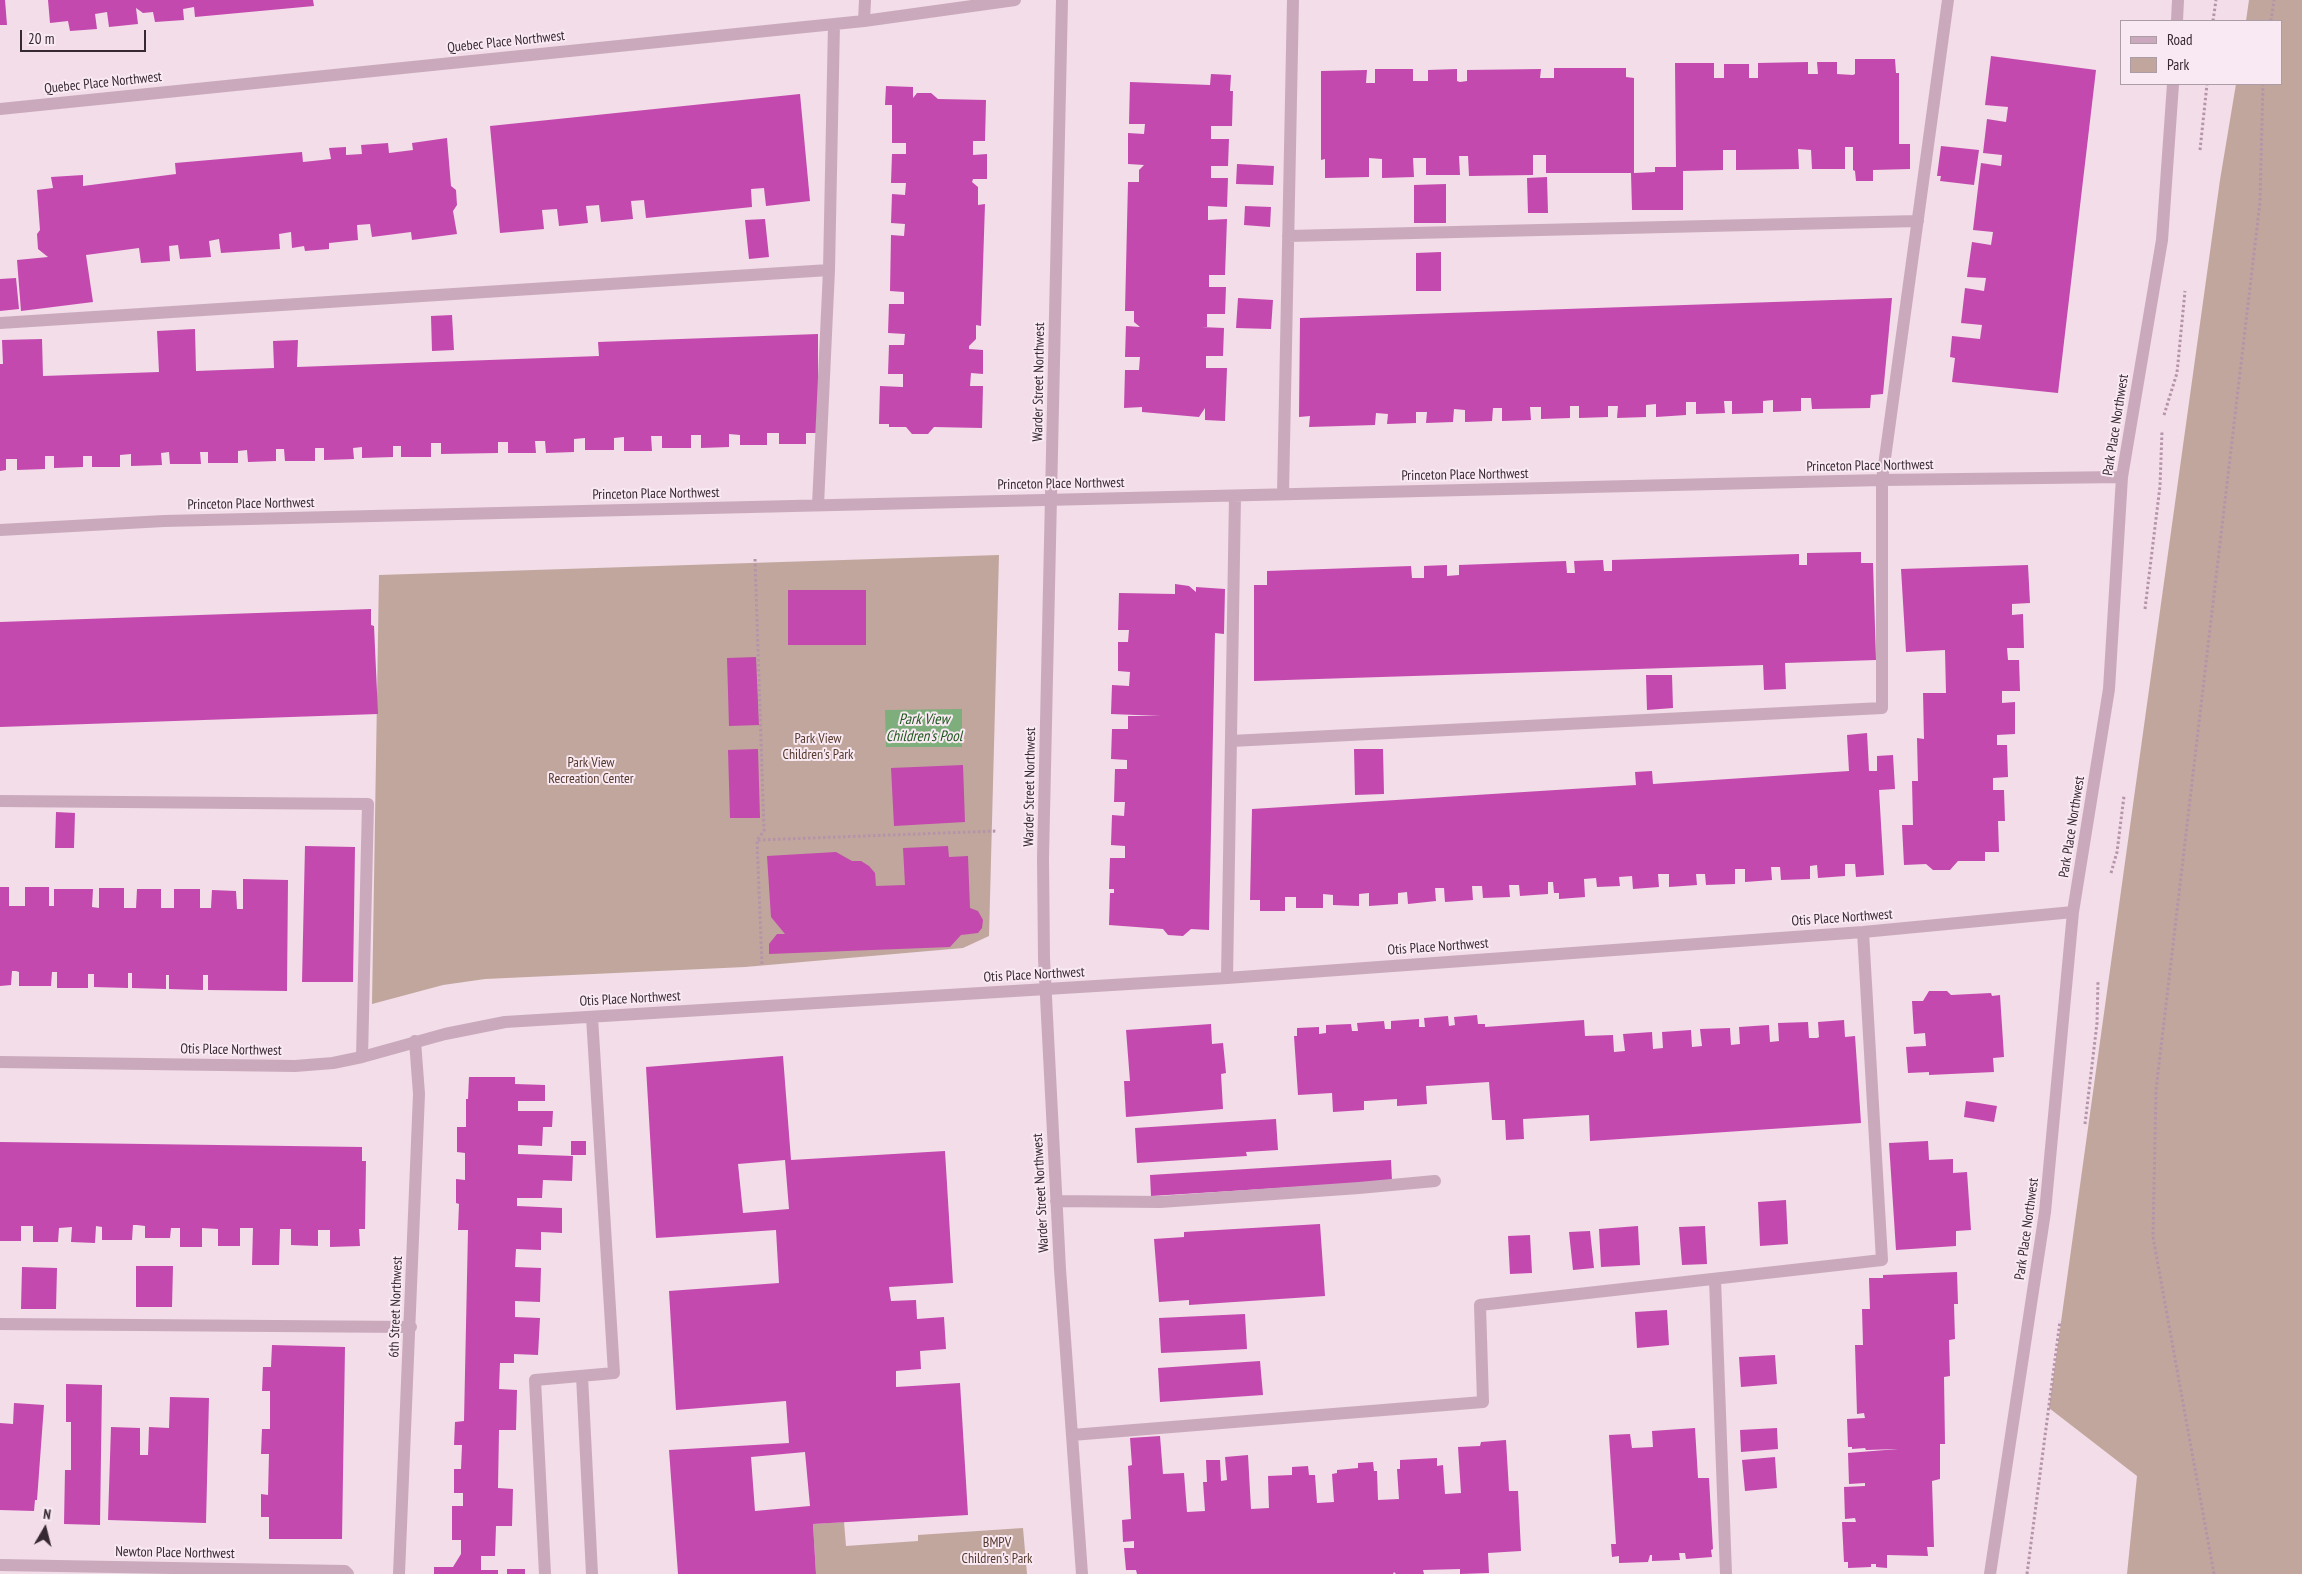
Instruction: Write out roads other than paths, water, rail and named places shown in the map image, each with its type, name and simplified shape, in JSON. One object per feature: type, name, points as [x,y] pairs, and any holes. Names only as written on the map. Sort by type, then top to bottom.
[{"type":"street","points":[[864,21],[865,0]]},
{"type":"street","name":"Quebec Place Northwest","points":[[0,109],[864,21],[1015,0]]},
{"type":"street","name":"Warder Street Northwest","points":[[1062,0],[1043,858],[1045,990],[1056,1201],[1082,1574]]},
{"type":"street","points":[[1283,494],[1293,0]]},
{"type":"street","points":[[1231,740],[1882,708],[1882,480],[1948,0]]},
{"type":"street","points":[[2177,20],[2178,0]]},
{"type":"street","points":[[818,505],[829,270],[834,24]]},
{"type":"street","name":"Park Place Northwest","points":[[1990,1574],[2045,1212],[2073,912],[2109,690],[2122,477],[2162,240],[2173,85]]},
{"type":"street","points":[[1288,236],[1918,221]]},
{"type":"street","points":[[0,323],[829,270]]},
{"type":"street","name":"Princeton Place Northwest","points":[[0,530],[164,521],[1882,480],[2122,477]]},
{"type":"street","points":[[1227,978],[1235,496]]},
{"type":"street","points":[[0,801],[368,804],[362,1057]]},
{"type":"street","name":"Otis Place Northwest","points":[[0,1062],[295,1066],[362,1057],[415,1041],[505,1022],[1227,978],[1862,932],[2073,912]]},
{"type":"street","points":[[1072,1435],[1484,1402],[1480,1305],[1882,1260],[1862,932]]},
{"type":"street","points":[[545,1574],[536,1380],[614,1373],[592,1017]]},
{"type":"street","name":"6th Street Northwest","points":[[399,1574],[411,1328],[419,1094],[415,1041]]},
{"type":"street","points":[[1056,1201],[1115,1200],[1160,1202],[1435,1181]]},
{"type":"street","points":[[1715,1279],[1726,1574]]},
{"type":"street","points":[[0,1324],[411,1328]]},
{"type":"street","points":[[582,1376],[592,1574]]},
{"type":"street","name":"Newton Place Northwest","points":[[0,1564],[345,1571],[348,1574]]},
{"type":"water","name":"Park View Children's Pool","points":[[962,709],[962,747],[886,747],[885,710]]},
{"type":"park label","name":"Park View Children's Park","points":[[818,748]]},
{"type":"park label","name":"Park View Recreation Center","points":[[591,772]]},
{"type":"park label","name":"BMPV Children's Park","points":[[997,1552]]}]
